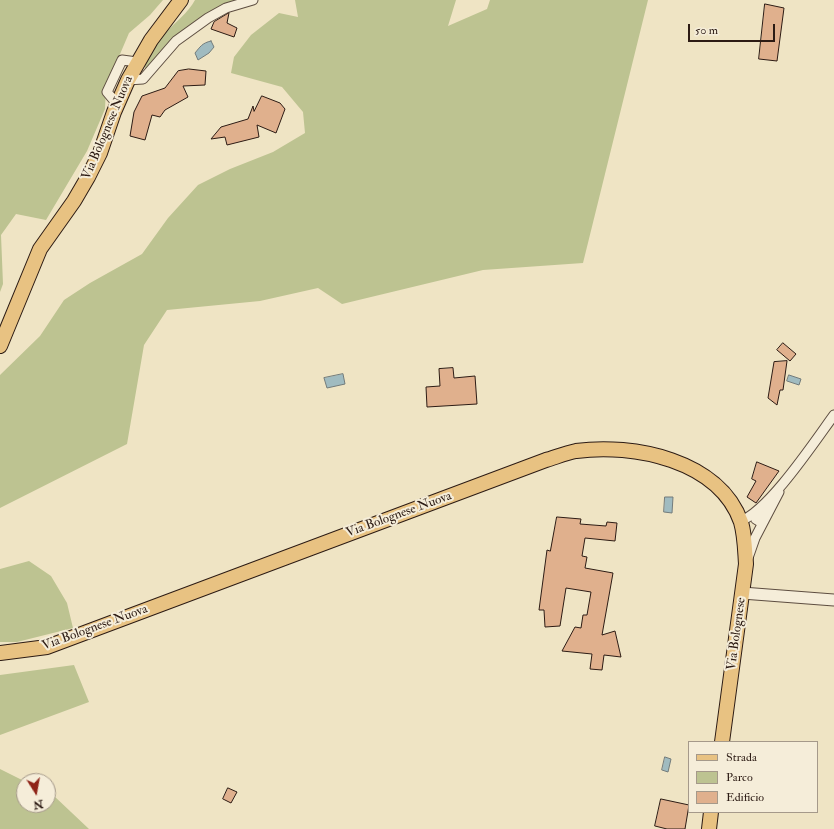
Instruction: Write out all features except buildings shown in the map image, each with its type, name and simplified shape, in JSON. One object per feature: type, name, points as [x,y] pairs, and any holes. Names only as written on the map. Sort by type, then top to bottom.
[{"type":"main road","name":"Via Bolognese Nuova","points":[[0,346],[40,249],[74,201],[100,153],[128,80],[151,40],[181,0]]},
{"type":"main road","name":"Via Bolognese Nuova","points":[[0,653],[47,647],[546,460],[575,451],[626,450],[673,460],[693,470],[717,486],[735,510],[745,520],[746,564]]},
{"type":"main road","name":"Via Bolognese","points":[[722,741],[746,564]]},
{"type":"main road","points":[[709,829],[711,813]]},
{"type":"street","points":[[128,80],[143,79],[176,41],[208,18],[226,8],[253,0]]},
{"type":"street","points":[[118,104],[107,92],[122,60],[138,62]]},
{"type":"street","name":"Via Bolognese","points":[[745,520],[785,480],[834,415]]},
{"type":"street","name":"Via Bolognese","points":[[746,564],[760,529],[785,480]]},
{"type":"street","points":[[745,520],[760,529]]},
{"type":"street","points":[[742,593],[834,600]]},
{"type":"green space","points":[[0,0],[163,0],[150,15],[129,33],[106,87],[105,109],[87,151],[46,220],[16,214],[1,235],[3,284],[0,292]]},
{"type":"green space","points":[[195,0],[243,0],[229,4],[145,71],[146,60],[157,42],[182,17]]},
{"type":"green space","points":[[295,0],[456,0],[448,26],[487,9],[490,0],[648,0],[583,263],[483,270],[342,304],[318,288],[260,301],[167,310],[144,345],[127,444],[0,508],[0,375],[40,336],[64,300],[90,283],[142,254],[168,218],[198,185],[230,169],[273,152],[305,133],[303,112],[282,87],[231,73],[234,57],[251,35],[279,13],[298,17]]},
{"type":"green space","points":[[29,561],[51,576],[67,603],[73,628],[17,642],[0,642],[0,569]]},
{"type":"green space","points":[[74,665],[89,702],[0,735],[0,675]]},
{"type":"green space","points":[[0,769],[16,777],[16,813],[56,813],[56,798],[89,829],[0,829]]},
{"type":"water","points":[[211,41],[214,47],[209,53],[198,60],[195,53],[203,44]]},
{"type":"water","points":[[343,374],[345,384],[327,388],[324,378]]},
{"type":"water","points":[[789,375],[801,379],[799,385],[787,381]]},
{"type":"water","points":[[665,497],[673,497],[672,513],[664,512]]},
{"type":"water","points":[[665,757],[671,759],[668,772],[662,770]]}]
